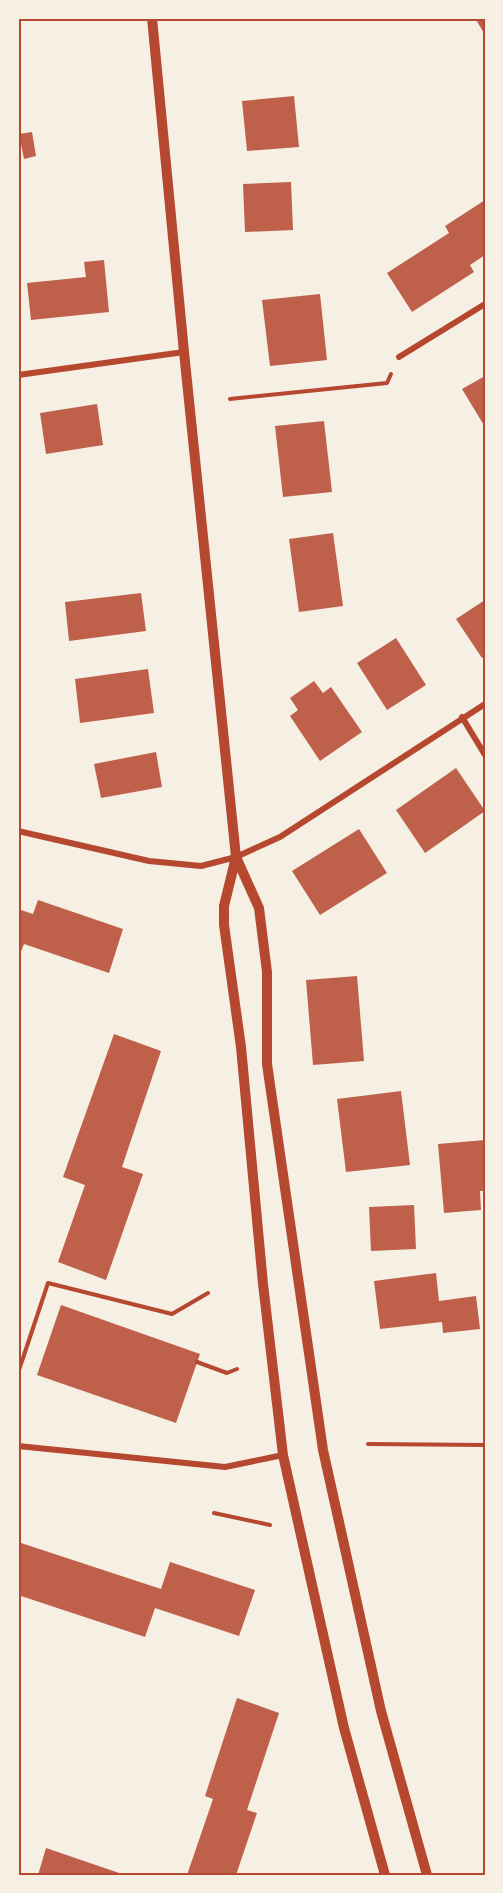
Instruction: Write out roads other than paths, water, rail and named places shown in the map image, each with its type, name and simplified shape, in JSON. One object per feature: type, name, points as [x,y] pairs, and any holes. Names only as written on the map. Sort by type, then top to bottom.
[{"type":"street","points":[[152,18],[236,857],[259,908],[267,972],[267,1064],[322,1450],[381,1711],[427,1875]]},
{"type":"street","points":[[399,357],[485,304]]},
{"type":"street","points":[[18,375],[184,352]]},
{"type":"street","points":[[18,831],[149,861],[201,866],[236,857],[280,837],[485,704]]},
{"type":"street","points":[[462,717],[485,755]]},
{"type":"street","points":[[236,857],[224,906],[224,925],[240,1036],[263,1284],[283,1455],[344,1728],[385,1875]]},
{"type":"street","points":[[18,1446],[225,1467],[283,1455]]}]
